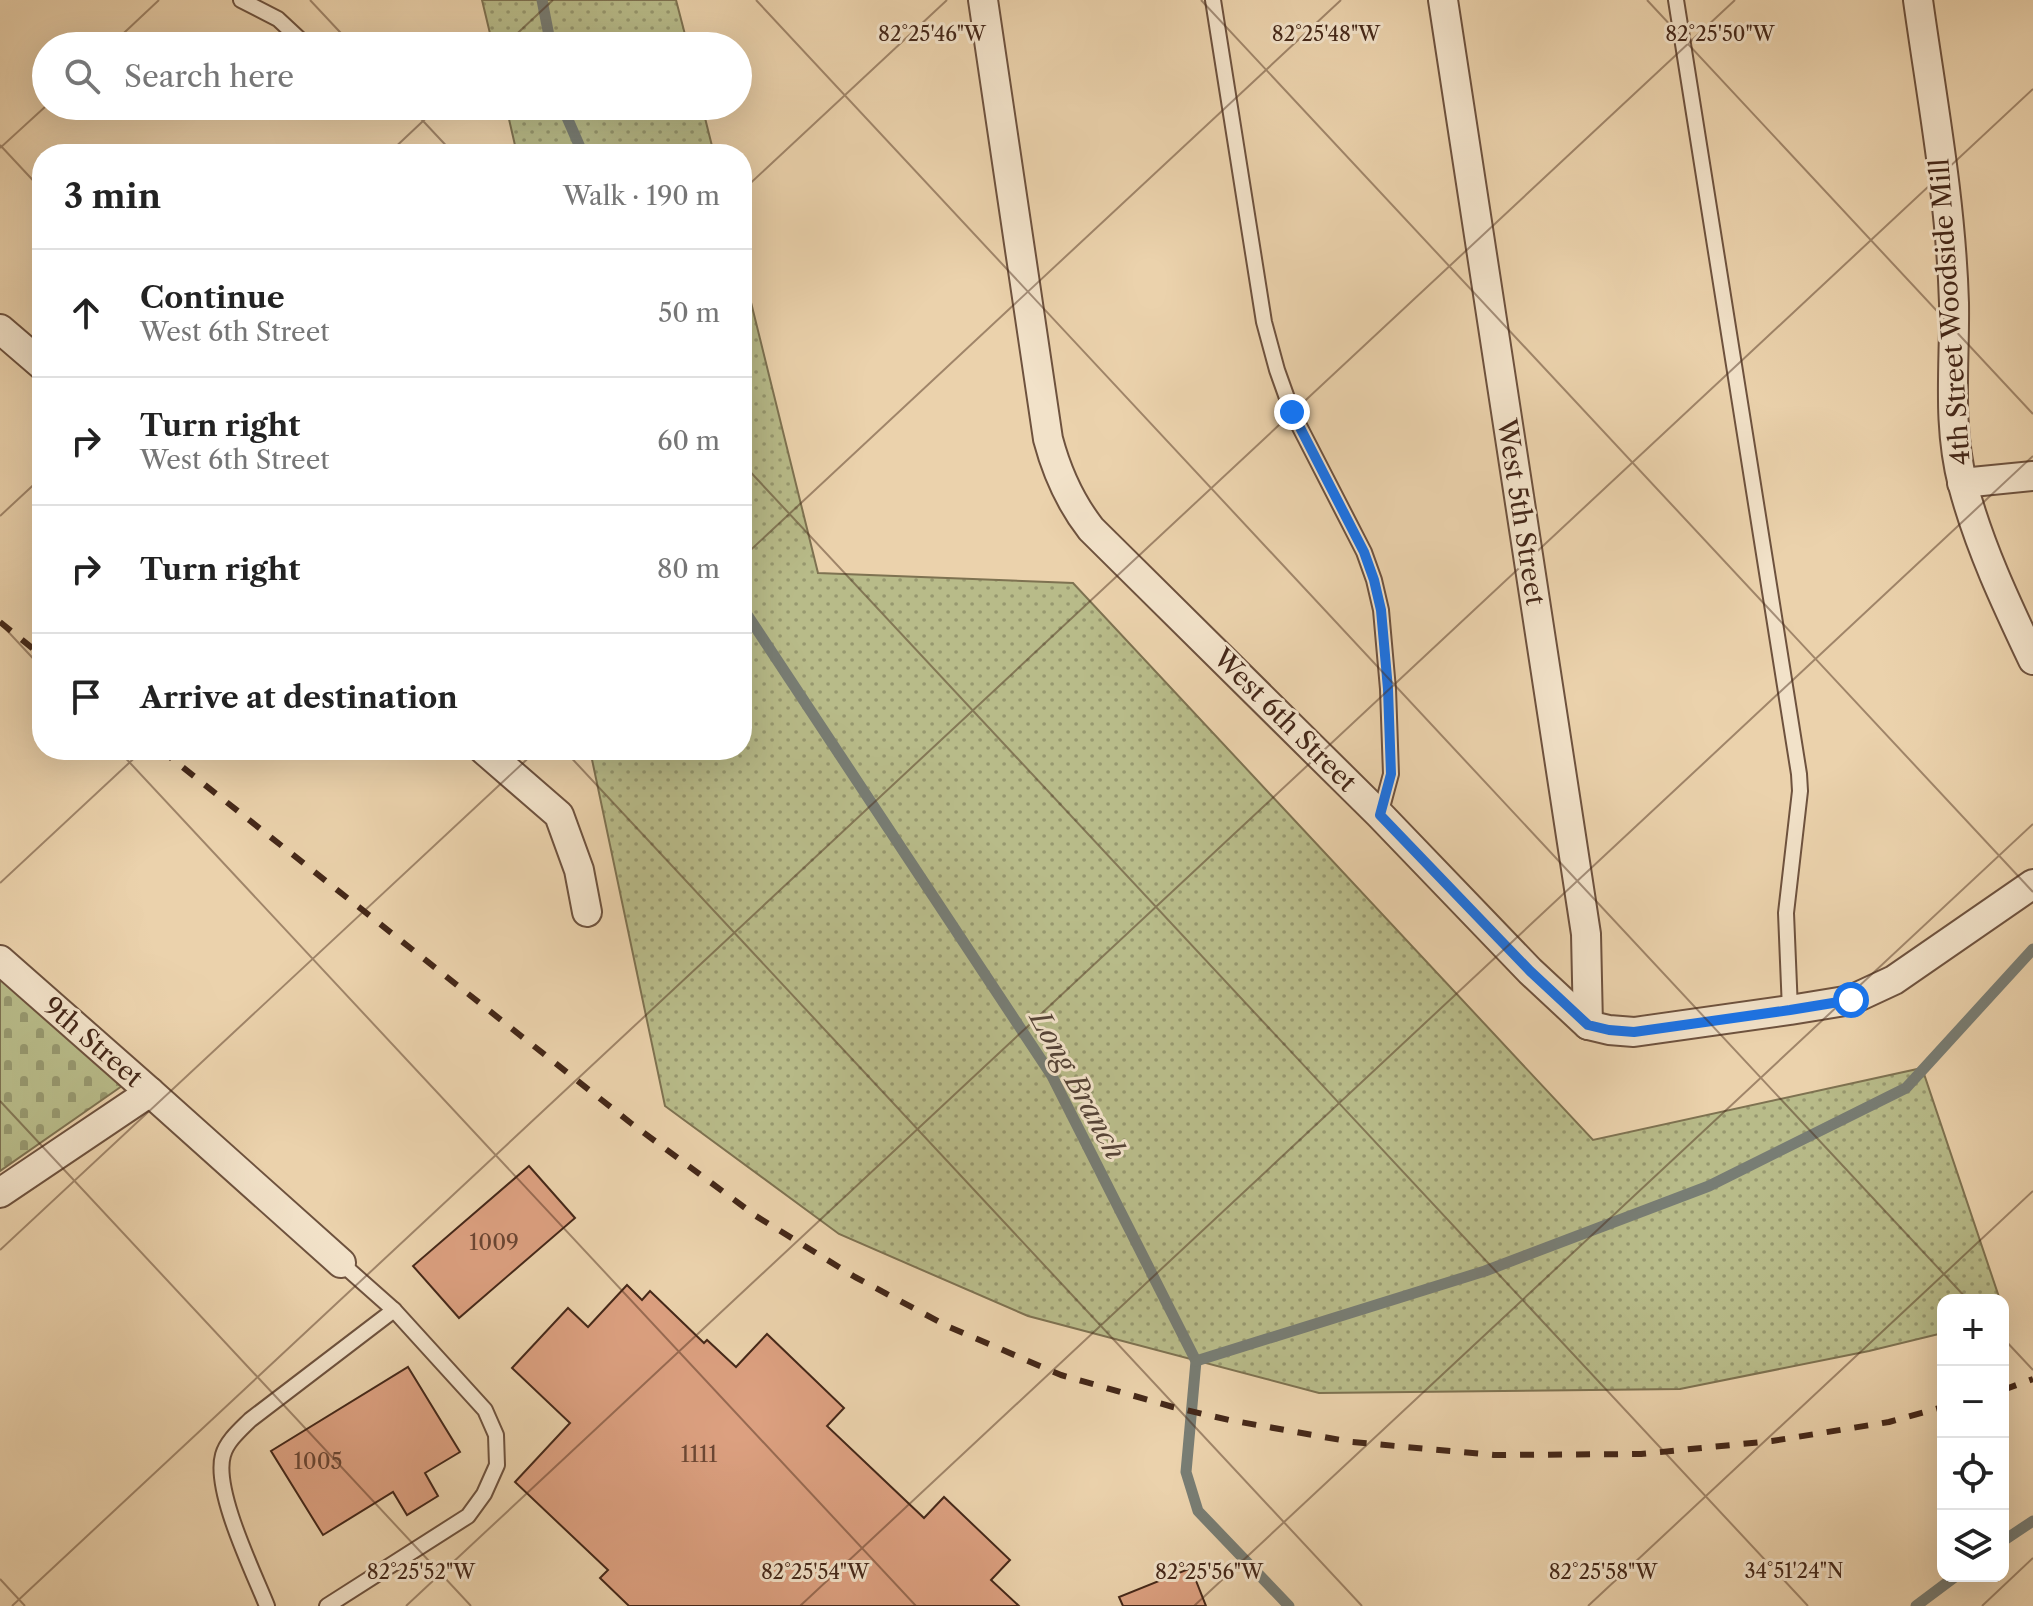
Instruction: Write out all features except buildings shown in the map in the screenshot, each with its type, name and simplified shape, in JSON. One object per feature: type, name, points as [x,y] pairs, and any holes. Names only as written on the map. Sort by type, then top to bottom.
[{"type":"street","name":"West 6th Street","points":[[983,0],[1048,439],[1054,463],[1080,515],[1380,815],[1530,971],[1588,1025]]},
{"type":"street","name":"West 5th Street","points":[[1443,0],[1586,934],[1588,1025]]},
{"type":"street","name":"4th Street Woodside Mill","points":[[1918,0],[1946,190],[1954,303],[1952,418],[1962,483],[1983,547],[2033,660]]},
{"type":"street","points":[[0,329],[32,356]]},
{"type":"street","points":[[1962,483],[2033,476]]},
{"type":"street","points":[[496,760],[559,815],[579,870],[587,912]]},
{"type":"street","points":[[1588,1025],[1634,1032],[1851,1000],[1894,980],[2033,884]]},
{"type":"street","name":"9th Street","points":[[0,960],[341,1263]]},
{"type":"street","points":[[0,1193],[150,1092]]},
{"type":"lane","points":[[241,0],[278,19],[292,32]]},
{"type":"lane","points":[[1213,0],[1264,322],[1273,358],[1292,412],[1364,552],[1381,610],[1391,774],[1380,815]]},
{"type":"lane","points":[[1676,0],[1799,774],[1800,791],[1786,913],[1790,1010]]},
{"type":"lane","points":[[327,1606],[468,1516],[484,1494],[497,1465],[496,1435],[485,1410],[394,1310],[341,1263]]},
{"type":"lane","points":[[267,1606],[225,1500],[221,1475],[223,1454],[233,1437],[250,1420],[394,1310]]},
{"type":"green space","points":[[482,0],[676,0],[684,32],[490,32]]},
{"type":"green space","points":[[509,120],[706,120],[712,144],[515,144]]},
{"type":"green space","points":[[752,306],[818,573],[1073,583],[1593,1140],[1922,1068],[1998,1294],[1937,1294],[1937,1334],[1680,1389],[1319,1393],[1028,1316],[839,1234],[665,1106],[592,760],[752,760]]},
{"type":"green space","points":[[0,977],[122,1086],[0,1171]]},
{"type":"waterway","name":"Long Branch","points":[[542,0],[548,32]]},
{"type":"waterway","name":"Long Branch","points":[[568,120],[579,144]]},
{"type":"waterway","name":"Long Branch","points":[[752,622],[1052,1076],[1196,1361],[1186,1472],[1198,1511],[1289,1606]]},
{"type":"waterway","points":[[1196,1361],[1485,1271],[1709,1186],[1906,1088],[2033,949]]},
{"type":"waterway","points":[[2009,1537],[2033,1521]]},
{"type":"waterway","points":[[1916,1606],[1948,1582]]},
{"type":"railway","points":[[0,622],[32,648]]},
{"type":"railway","points":[[174,760],[632,1124],[756,1216],[855,1277],[949,1327],[1061,1375],[1229,1420],[1352,1442],[1494,1455],[1641,1454],[1772,1441],[1889,1422],[1937,1409]]},
{"type":"railway","points":[[2009,1388],[2033,1379]]},
{"type":"route","points":[[1292,412],[1364,552],[1381,610],[1391,774],[1380,815],[1530,971],[1588,1025],[1634,1032],[1851,1000]]}]
